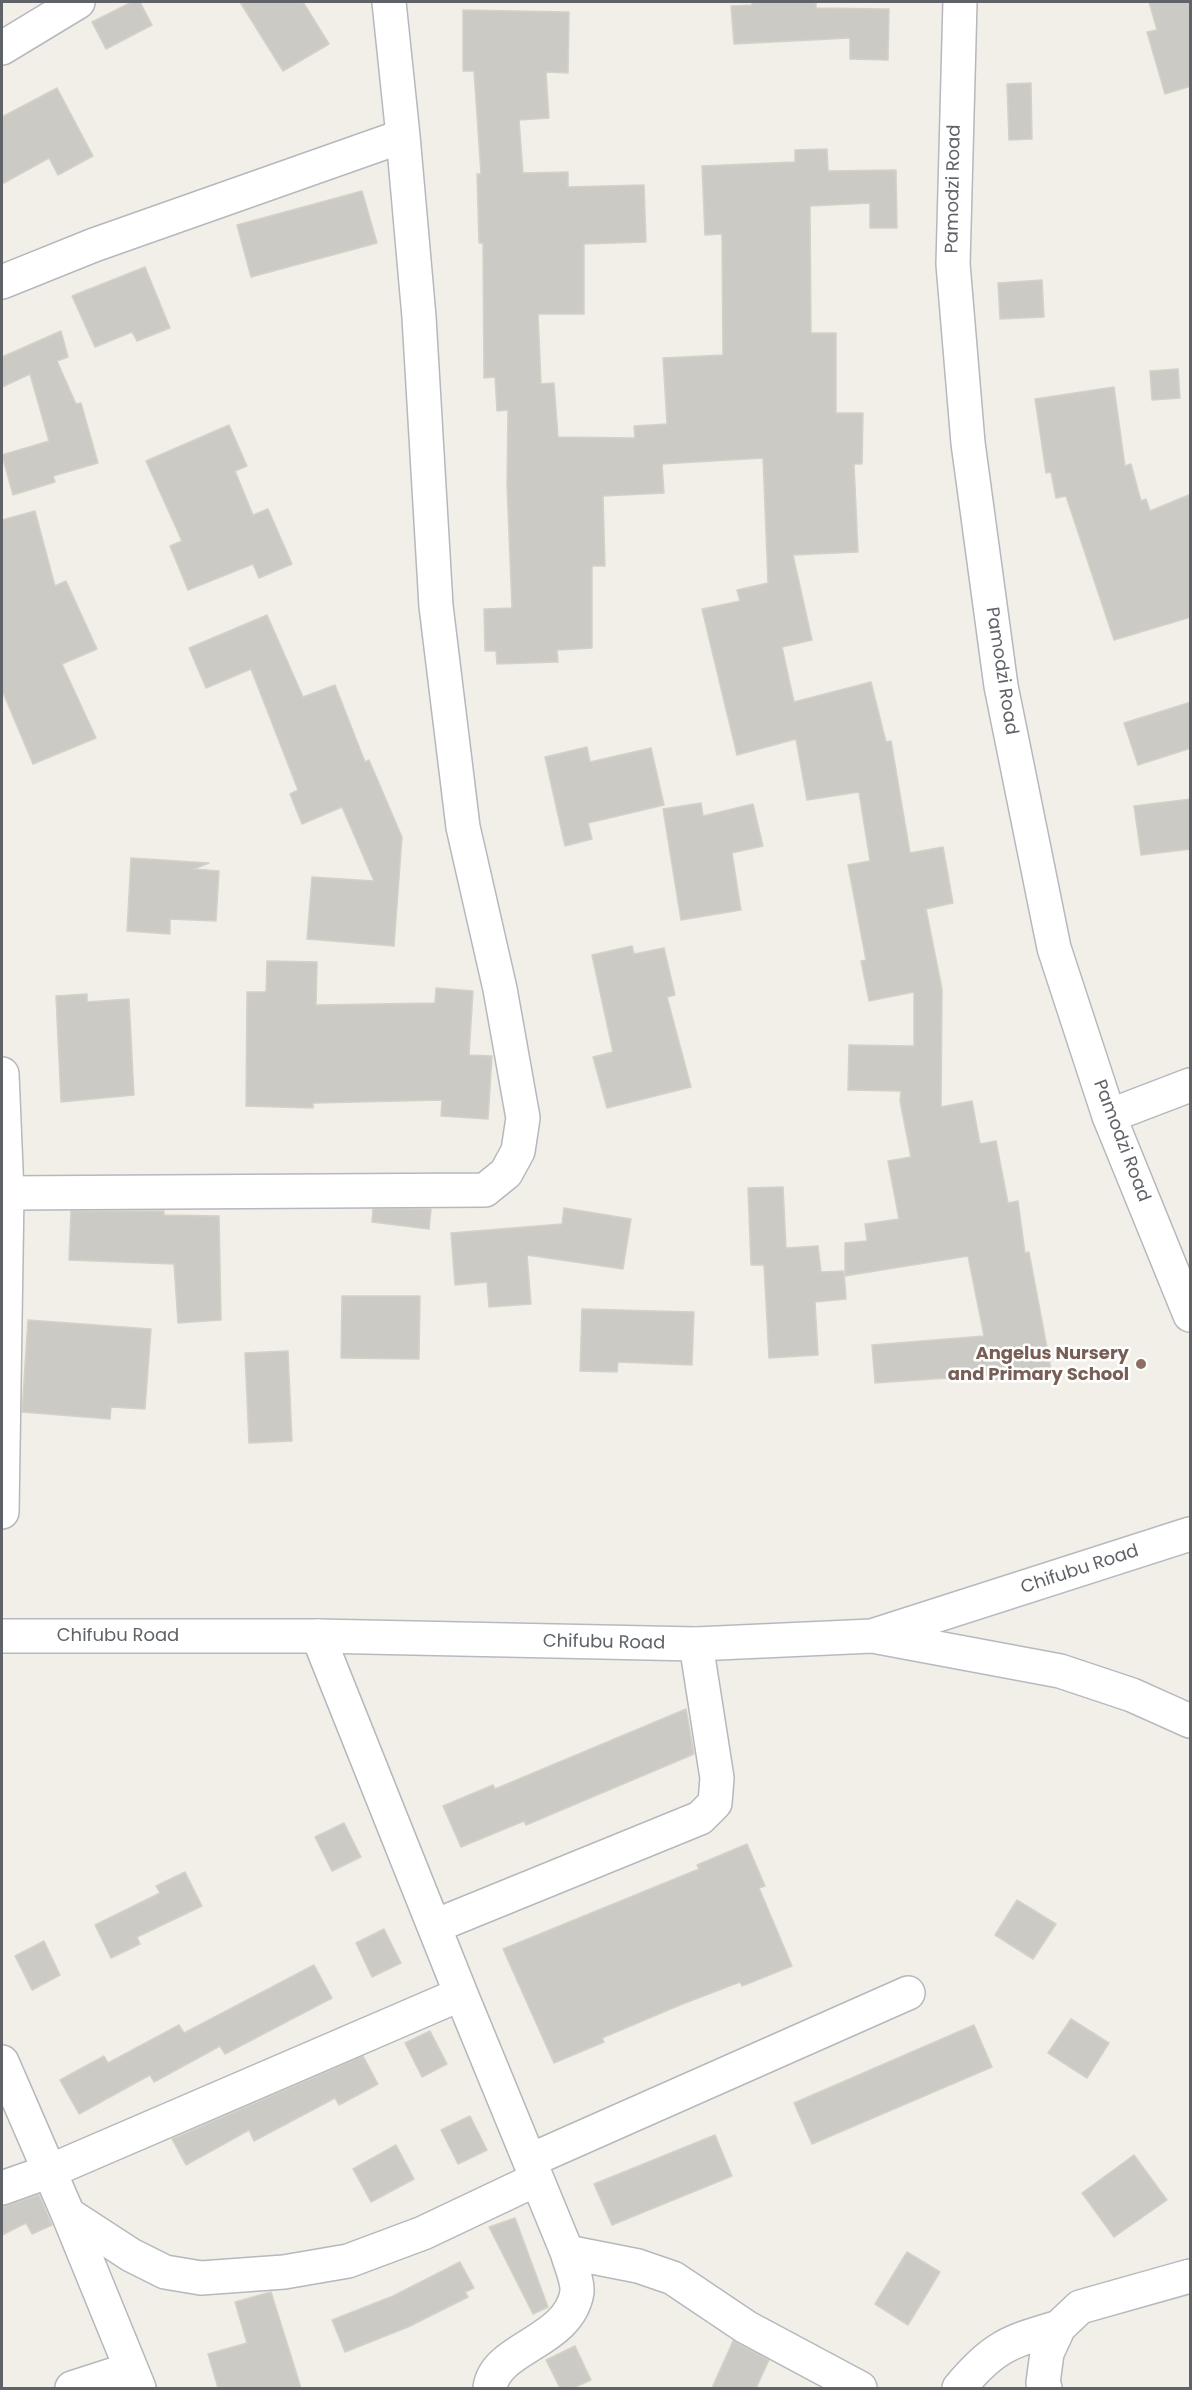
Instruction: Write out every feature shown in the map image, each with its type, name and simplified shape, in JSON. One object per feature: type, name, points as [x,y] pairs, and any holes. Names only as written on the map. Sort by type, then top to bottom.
[{"type":"street","points":[[2,48],[78,2]]},
{"type":"street","points":[[7,1193],[485,1190],[506,1173],[518,1151],[523,1118],[500,989],[463,827],[436,606],[419,317],[389,2]]},
{"type":"street","name":"Pamodzi Road","points":[[960,2],[953,264],[970,454],[1001,686],[1054,948],[1109,1116],[1191,1315]]},
{"type":"street","points":[[2,282],[94,245],[403,136]]},
{"type":"street","points":[[2,1074],[7,1193],[2,1512]]},
{"type":"street","points":[[1109,1116],[1191,1086]]},
{"type":"street","name":"Chifubu Road","points":[[2,1636],[318,1636],[696,1644],[872,1636],[1191,1534]]},
{"type":"street","points":[[318,1636],[567,2252],[577,2291],[571,2309],[558,2328],[510,2360],[491,2380],[489,2388]]},
{"type":"street","points":[[872,1636],[1060,1671],[1132,1695],[1191,1721]]},
{"type":"street","points":[[435,1926],[700,1818],[715,1803],[717,1778],[696,1644]]},
{"type":"street","points":[[68,2214],[131,2255],[165,2272],[201,2278],[284,2272],[348,2261],[423,2233],[534,2170],[908,1993]]},
{"type":"street","points":[[2,2188],[50,2171],[461,1994]]},
{"type":"street","points":[[2,2062],[50,2171],[135,2379],[72,2388]]},
{"type":"street","points":[[567,2252],[638,2266],[674,2278],[746,2327],[860,2388]]},
{"type":"street","points":[[1045,2388],[1043,2383],[1047,2353],[1059,2327],[1080,2307],[1191,2276]]},
{"type":"street","points":[[959,2388],[980,2363],[1011,2341],[1059,2327]]},
{"type":"building","points":[[132,2],[140,2],[152,25],[106,49],[92,22]]},
{"type":"building","points":[[240,2],[303,2],[329,44],[283,71]]},
{"type":"building","points":[[752,2],[816,2],[816,8],[889,9],[888,60],[850,59],[850,38],[734,44],[731,6],[752,5]]},
{"type":"building","points":[[1149,2],[1191,2],[1191,86],[1165,94],[1147,32],[1157,30]]},
{"type":"building","points":[[463,10],[569,12],[568,73],[546,72],[549,118],[519,120],[523,173],[568,172],[568,187],[644,185],[646,242],[584,244],[584,314],[538,314],[541,384],[554,383],[558,437],[635,438],[634,426],[667,424],[663,358],[723,355],[722,234],[705,235],[702,166],[795,162],[795,150],[827,149],[828,171],[896,170],[897,228],[870,228],[870,203],[810,206],[811,333],[836,333],[836,413],[863,413],[862,464],[854,464],[858,552],[793,555],[812,640],[782,647],[794,702],[871,682],[886,742],[891,741],[910,853],[943,847],[953,903],[926,909],[942,989],[941,1107],[972,1101],[980,1144],[996,1141],[1008,1203],[1018,1201],[1025,1253],[1029,1252],[1051,1369],[992,1380],[991,1375],[875,1383],[872,1345],[984,1336],[968,1256],[845,1276],[845,1243],[867,1241],[865,1224],[899,1219],[888,1161],[911,1157],[900,1101],[901,1091],[848,1090],[849,1045],[914,1046],[914,992],[869,1001],[861,961],[866,960],[848,865],[870,861],[859,792],[807,800],[796,739],[737,755],[702,609],[740,601],[737,590],[768,583],[763,458],[662,464],[664,493],[603,496],[605,566],[592,566],[592,648],[557,650],[558,662],[497,664],[496,651],[485,651],[484,609],[512,608],[507,485],[508,410],[497,411],[495,377],[484,378],[483,243],[479,243],[477,174],[481,174],[474,71],[463,71]]},
{"type":"building","points":[[1031,83],[1032,139],[1009,140],[1007,84]]},
{"type":"building","points":[[57,88],[93,156],[58,175],[49,158],[2,184],[2,117]]},
{"type":"building","points":[[362,191],[377,243],[251,277],[237,225]]},
{"type":"building","points":[[145,267],[170,328],[137,341],[132,332],[95,347],[72,296]]},
{"type":"building","points":[[1042,280],[1044,317],[1000,319],[998,283]]},
{"type":"building","points":[[61,331],[68,357],[57,361],[76,404],[81,403],[98,463],[53,476],[55,482],[13,495],[2,455],[49,441],[30,374],[2,387],[2,357]]},
{"type":"building","points":[[1178,369],[1180,398],[1152,400],[1150,371]]},
{"type":"building","points":[[1114,387],[1125,466],[1131,464],[1141,501],[1146,499],[1150,511],[1191,494],[1191,617],[1114,640],[1066,496],[1056,498],[1051,472],[1046,473],[1035,399]]},
{"type":"building","points":[[229,425],[247,466],[235,471],[253,515],[268,509],[292,564],[259,578],[253,564],[188,590],[170,546],[182,541],[146,461]]},
{"type":"building","points":[[35,511],[55,586],[66,581],[97,649],[62,664],[96,738],[33,764],[2,690],[2,520]]},
{"type":"building","points":[[267,615],[303,697],[335,685],[365,762],[369,760],[402,837],[394,946],[307,939],[312,877],[374,881],[342,807],[302,824],[290,794],[298,790],[251,669],[206,688],[189,648]]},
{"type":"building","points":[[1191,702],[1191,748],[1138,765],[1124,723]]},
{"type":"building","points":[[587,747],[590,762],[651,748],[664,805],[588,823],[592,839],[565,846],[545,757]]},
{"type":"building","points":[[1191,799],[1191,849],[1141,855],[1134,806]]},
{"type":"building","points":[[701,803],[703,816],[753,804],[763,846],[732,853],[741,910],[681,920],[663,809]]},
{"type":"building","points":[[131,858],[209,863],[194,869],[219,871],[216,921],[170,919],[170,934],[127,931]]},
{"type":"building","points":[[632,946],[634,954],[664,948],[675,995],[667,997],[691,1087],[607,1108],[593,1057],[613,1052],[592,955]]},
{"type":"building","points":[[267,961],[317,962],[316,1005],[435,1003],[436,988],[473,991],[469,1055],[492,1056],[488,1119],[441,1116],[442,1100],[313,1103],[313,1108],[246,1106],[247,992],[266,992]]},
{"type":"building","points":[[87,994],[87,1002],[129,999],[134,1095],[61,1102],[56,996]]},
{"type":"building","points":[[783,1187],[786,1248],[818,1246],[821,1272],[844,1271],[846,1299],[815,1302],[818,1355],[769,1358],[764,1265],[751,1265],[748,1188]]},
{"type":"building","points":[[564,1208],[631,1219],[623,1269],[527,1255],[531,1304],[489,1307],[487,1282],[455,1285],[451,1233],[562,1224]]},
{"type":"building","points":[[373,1209],[431,1209],[429,1229],[372,1222]]},
{"type":"building","points":[[71,1211],[164,1211],[164,1215],[219,1216],[221,1320],[178,1323],[174,1264],[69,1260]]},
{"type":"building","points":[[342,1296],[420,1296],[419,1359],[341,1358]]},
{"type":"building","points":[[582,1309],[694,1312],[692,1365],[618,1362],[617,1372],[580,1371]]},
{"type":"building","points":[[28,1320],[151,1329],[145,1409],[111,1407],[110,1419],[22,1412]]},
{"type":"building","points":[[288,1351],[292,1441],[249,1443],[245,1353]]},
{"type":"building","points":[[686,1709],[694,1754],[526,1825],[524,1821],[461,1847],[443,1806],[493,1785],[495,1789]]},
{"type":"building","points":[[344,1823],[361,1857],[332,1871],[315,1837]]},
{"type":"building","points":[[747,1844],[765,1886],[759,1888],[792,1966],[742,1986],[740,1982],[680,2005],[602,2038],[604,2042],[554,2063],[503,1949],[699,1869],[697,1865]]},
{"type":"building","points":[[185,1872],[202,1906],[137,1937],[140,1944],[111,1958],[95,1925],[160,1893],[156,1886]]},
{"type":"building","points":[[1017,1900],[1056,1924],[1033,1959],[995,1935]]},
{"type":"building","points":[[384,1929],[401,1963],[372,1977],[356,1943]]},
{"type":"building","points":[[44,1941],[60,1975],[32,1990],[15,1956]]},
{"type":"building","points":[[314,1965],[332,1998],[225,2054],[220,2046],[154,2082],[150,2075],[79,2114],[60,2080],[104,2056],[108,2063],[179,2025],[184,2033]]},
{"type":"building","points":[[1071,2019],[1109,2043],[1087,2078],[1048,2053]]},
{"type":"building","points":[[974,2025],[992,2067],[812,2144],[794,2103]]},
{"type":"building","points":[[430,2031],[447,2064],[422,2077],[405,2043]]},
{"type":"building","points":[[363,2056],[378,2084],[339,2105],[335,2098],[254,2141],[249,2130],[186,2165],[172,2139]]},
{"type":"building","points":[[470,2116],[487,2150],[458,2164],[441,2130]]},
{"type":"building","points":[[715,2135],[732,2176],[612,2225],[594,2184]]},
{"type":"building","points":[[396,2145],[414,2179],[371,2202],[353,2169]]},
{"type":"building","points":[[1134,2155],[1167,2200],[1114,2237],[1082,2193]]},
{"type":"building","points":[[39,2195],[52,2225],[32,2234],[26,2223],[2,2235],[2,2207]]},
{"type":"building","points":[[515,2218],[548,2307],[533,2314],[489,2227]]},
{"type":"building","points":[[907,2252],[940,2272],[908,2325],[875,2304]]},
{"type":"building","points":[[460,2262],[474,2288],[465,2292],[468,2297],[408,2327],[345,2352],[332,2320],[393,2296]]},
{"type":"building","points":[[271,2292],[301,2388],[218,2388],[208,2354],[247,2343],[235,2302]]},
{"type":"building","points":[[733,2341],[769,2360],[756,2388],[712,2388]]},
{"type":"building","points":[[575,2346],[591,2380],[573,2388],[560,2388],[546,2360]]},
{"type":"place","name":"Angelus Nursery and Primary School","points":[[1141,1364]]}]
